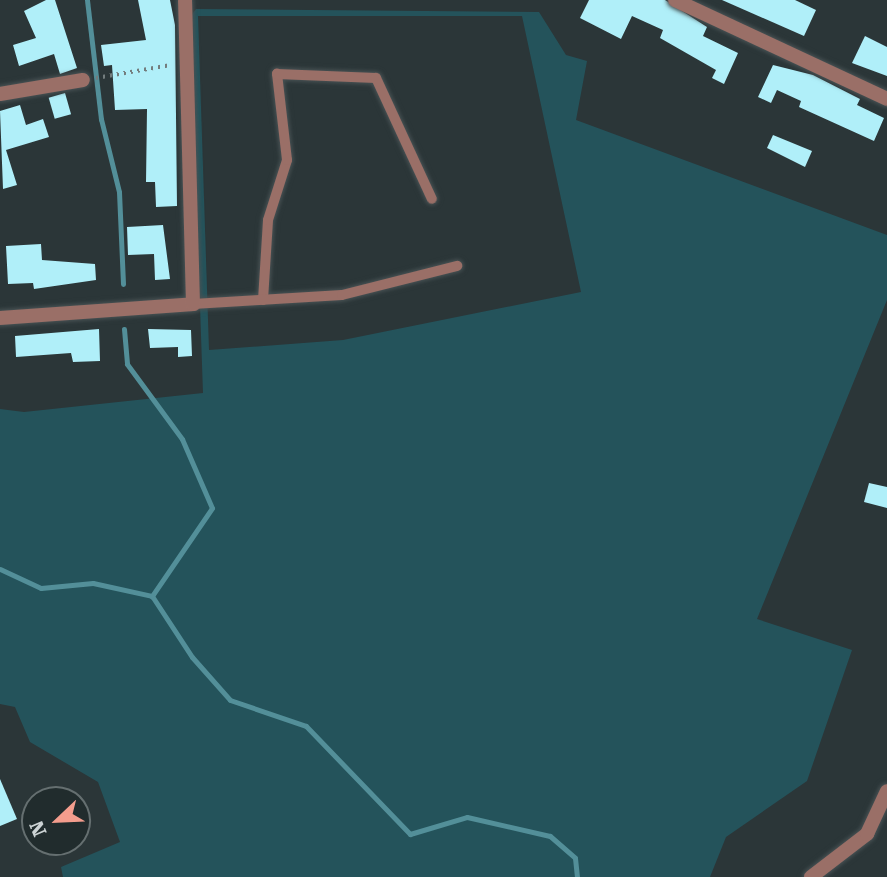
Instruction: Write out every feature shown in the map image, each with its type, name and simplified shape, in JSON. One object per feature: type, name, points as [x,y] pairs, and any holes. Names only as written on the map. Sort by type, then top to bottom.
[{"type":"street","points":[[0,317],[193,304],[185,0]]},
{"type":"street","points":[[675,0],[887,99]]},
{"type":"street","points":[[0,94],[83,80]]},
{"type":"street","points":[[811,877],[867,834],[887,791]]},
{"type":"lane","points":[[263,300],[268,220],[288,160],[277,74],[376,78],[432,199]]},
{"type":"lane","points":[[193,304],[342,295],[457,266]]},
{"type":"path","points":[[83,80],[185,63]]},
{"type":"shaded area","points":[[196,9],[539,12],[566,55],[587,61],[576,120],[887,235],[887,300],[757,619],[852,650],[807,781],[726,837],[710,877],[63,877],[61,867],[120,842],[98,782],[30,742],[15,707],[0,704],[0,409],[24,412],[203,393],[190,17]],"holes":[[[198,16],[522,16],[581,292],[343,340],[209,350]]]},
{"type":"building","points":[[46,0],[55,0],[77,68],[60,74],[54,54],[19,66],[13,45],[36,38],[24,11]]},
{"type":"building","points":[[138,0],[170,0],[175,25],[177,206],[156,207],[155,182],[146,182],[147,109],[115,110],[112,65],[104,66],[101,45],[146,40]]},
{"type":"building","points":[[589,0],[665,0],[707,27],[703,36],[738,53],[724,84],[712,78],[716,70],[660,38],[663,30],[632,16],[621,39],[580,18]]},
{"type":"building","points":[[722,0],[795,0],[816,10],[804,36]]},
{"type":"building","points":[[865,36],[887,47],[887,76],[852,63]]},
{"type":"building","points":[[773,65],[813,75],[860,99],[857,105],[884,118],[874,141],[799,107],[801,101],[777,90],[771,103],[758,97]]},
{"type":"building","points":[[65,93],[71,114],[55,119],[49,98]]},
{"type":"building","points":[[20,105],[26,125],[43,119],[49,137],[6,150],[17,185],[3,189],[0,111]]},
{"type":"building","points":[[773,135],[812,151],[805,167],[767,148]]},
{"type":"building","points":[[163,225],[170,279],[155,280],[154,254],[128,255],[127,227]]},
{"type":"building","points":[[41,244],[42,260],[95,264],[96,280],[34,289],[33,283],[8,284],[6,246]]},
{"type":"building","points":[[99,329],[100,361],[73,362],[71,353],[16,357],[15,336]]},
{"type":"building","points":[[148,329],[191,330],[192,356],[178,357],[178,347],[150,348]]},
{"type":"building","points":[[869,483],[887,487],[887,508],[864,502]]},
{"type":"building","points":[[0,779],[17,819],[0,826]]},
{"type":"waterway","points":[[87,0],[101,119],[119,192],[123,284]]},
{"type":"waterway","points":[[124,329],[127,364],[182,439],[212,508],[152,596]]},
{"type":"waterway","points":[[0,569],[41,588],[93,583],[152,596],[192,657],[230,700],[306,726],[410,834],[467,817],[550,836],[575,858],[577,877]]}]
